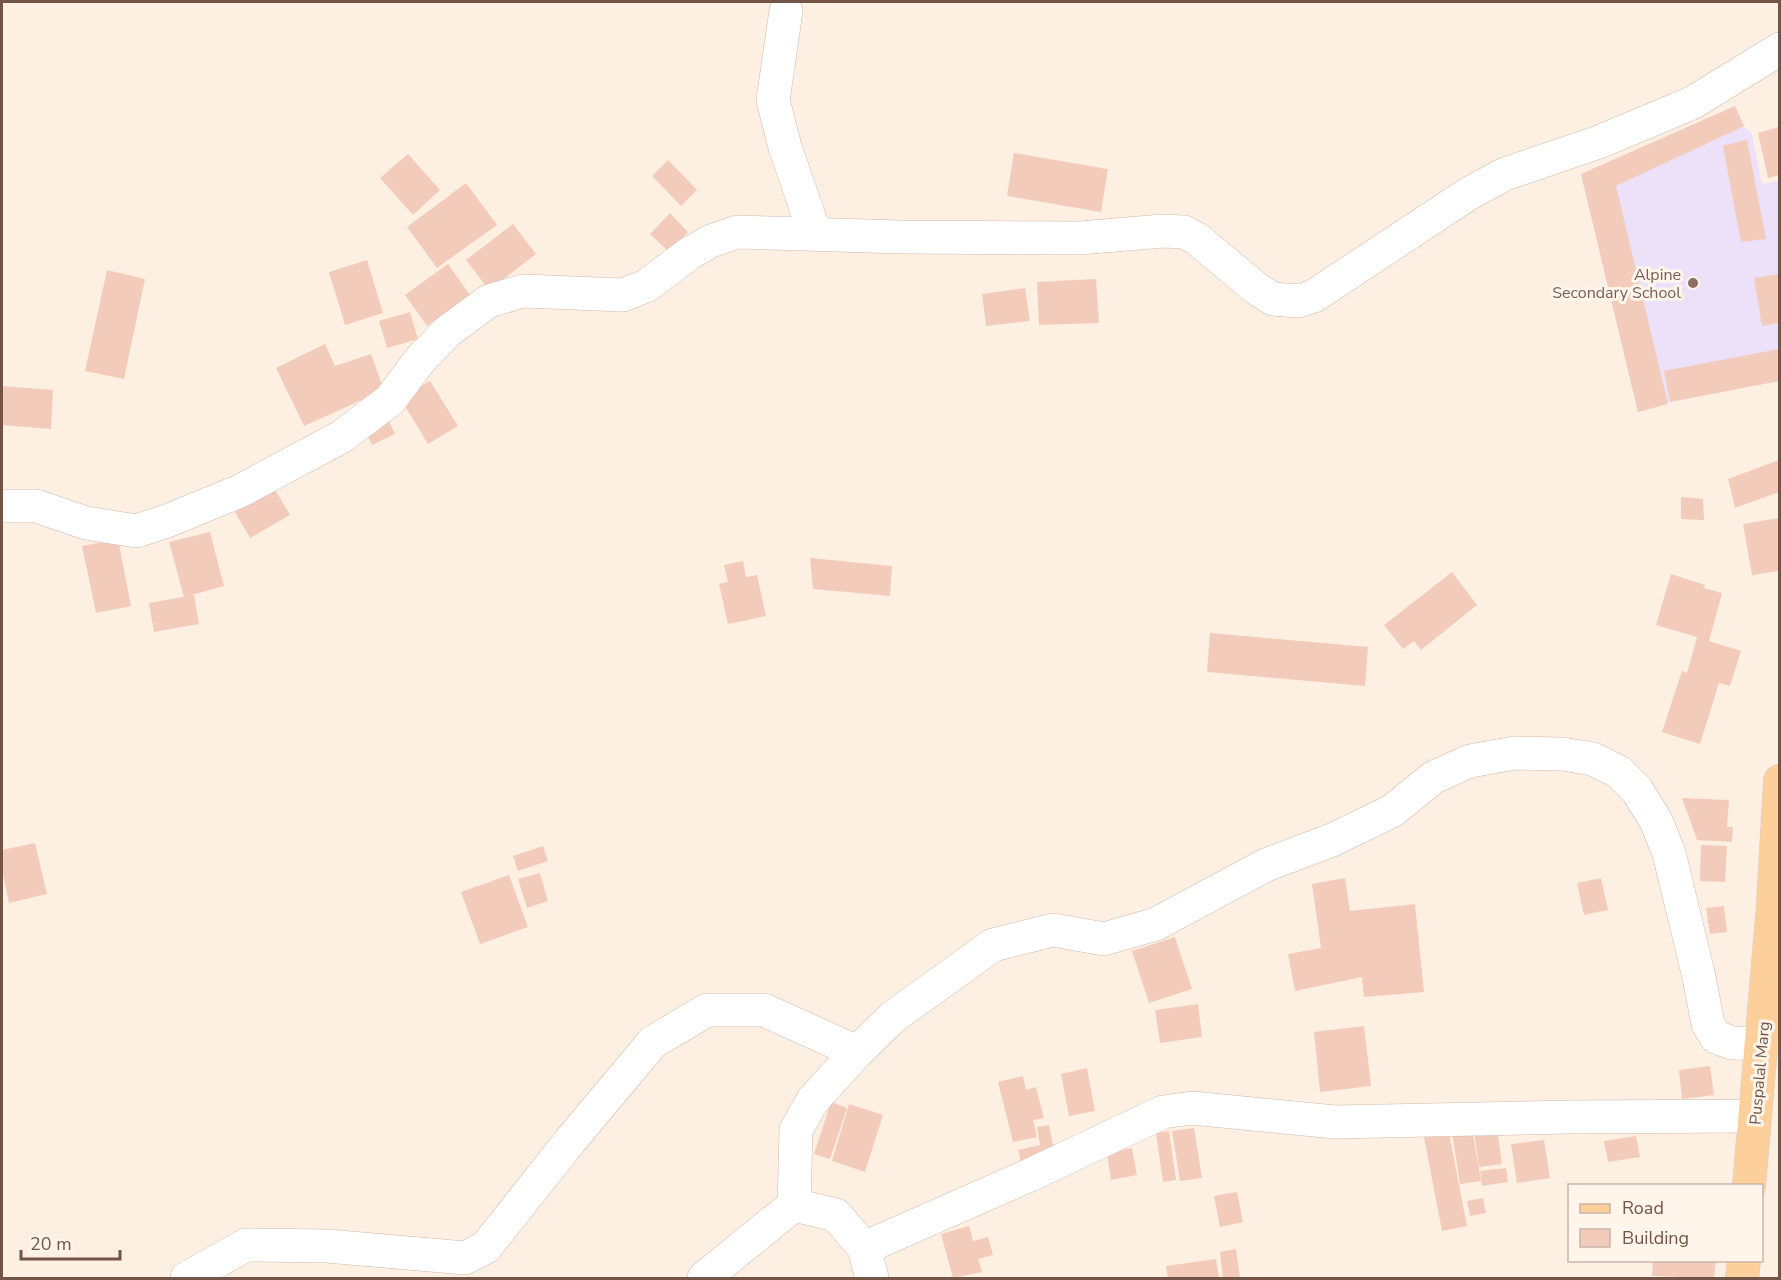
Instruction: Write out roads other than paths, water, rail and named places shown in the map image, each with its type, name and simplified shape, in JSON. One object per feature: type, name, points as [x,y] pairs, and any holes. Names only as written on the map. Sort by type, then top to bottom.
[{"type":"main road","name":"Puspalal Marg","points":[[1749,1184],[1773,906],[1779,781]]},
{"type":"main road","points":[[1742,1278],[1744,1262]]},
{"type":"street","points":[[786,10],[773,100],[785,147],[816,234]]},
{"type":"street","points":[[2,506],[36,506],[86,523],[136,531],[167,521],[240,491],[341,436],[390,400],[420,360],[448,331],[489,301],[523,291],[623,295],[646,286],[690,253],[737,232],[1080,238],[1163,231],[1184,232],[1197,239],[1257,289],[1273,299],[1298,301],[1314,296],[1504,174],[1599,142],[1692,103],[1779,49]]},
{"type":"street","points":[[704,1278],[794,1204],[796,1130],[813,1100],[893,1017],[993,945],[1053,930],[1104,939],[1156,924],[1266,865],[1332,840],[1392,811],[1434,777],[1470,761],[1515,753],[1562,754],[1593,759],[1619,772],[1636,790],[1656,821],[1669,853],[1708,1024],[1716,1037],[1732,1043],[1762,1044]]},
{"type":"street","points":[[187,1278],[246,1245],[327,1246],[465,1258],[486,1247],[570,1141],[653,1042],[707,1010],[764,1010],[857,1052]]},
{"type":"street","points":[[794,1204],[836,1215],[868,1263],[1030,1175],[1163,1112],[1192,1108],[1335,1122],[1754,1116]]},
{"type":"place","name":"Alpine Secondary School","points":[[1693,283]]}]
